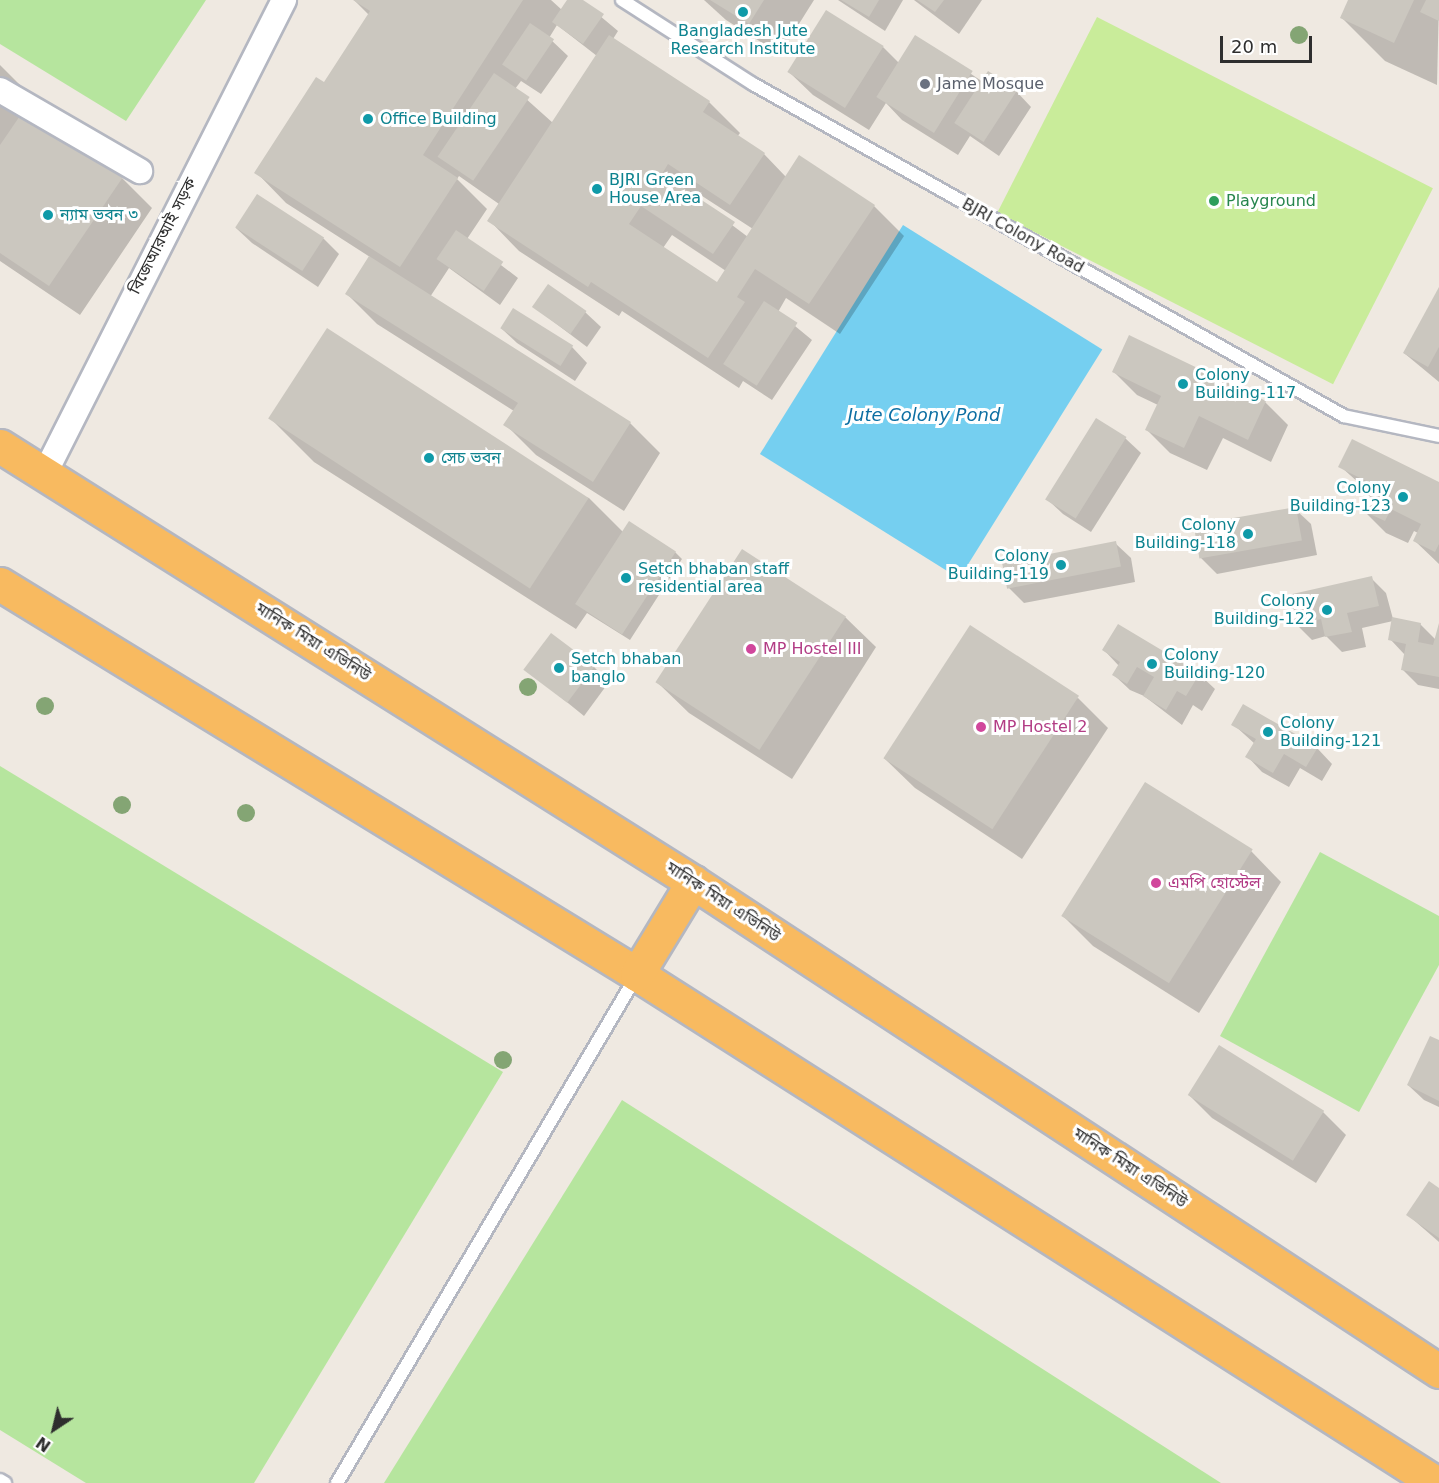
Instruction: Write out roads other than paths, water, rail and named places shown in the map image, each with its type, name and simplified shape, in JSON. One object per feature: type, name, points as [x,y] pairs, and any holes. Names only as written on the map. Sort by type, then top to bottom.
[{"type":"highway","name":"মানিক মিয়া এভিনিউ","points":[[0,446],[693,882],[1439,1371]]},
{"type":"highway","points":[[0,584],[638,974],[1436,1483]]},
{"type":"highway","points":[[638,974],[693,882]]},
{"type":"street","name":"বিজেআরআই সড়ক","points":[[45,473],[284,0]]},
{"type":"street","points":[[0,90],[140,171]]},
{"type":"lane","name":"BJRI Colony Road","points":[[622,0],[753,84],[1344,416],[1439,436]]},
{"type":"lane","points":[[337,1483],[638,974]]},
{"type":"lane","points":[[0,1480],[5,1483]]},
{"type":"water","name":"Jute Colony Pond","points":[[903,225],[1102,350],[959,579],[760,454]]},
{"type":"place","name":"Bangladesh Jute Research Institute","points":[[743,12]]},
{"type":"place","name":"Jame Mosque","points":[[925,84]]},
{"type":"place","name":"Office Building","points":[[368,119]]},
{"type":"place","name":"BJRI Green House Area","points":[[597,189]]},
{"type":"place","name":"Playground","points":[[1214,201]]},
{"type":"place","name":"ন্যাম ভবন ৩","points":[[48,215]]},
{"type":"place","name":"Colony Building-117","points":[[1183,384]]},
{"type":"place","name":"সেচ ভবন","points":[[429,458]]},
{"type":"place","name":"Colony Building-123","points":[[1403,497]]},
{"type":"place","name":"Colony Building-118","points":[[1248,534]]},
{"type":"place","name":"Colony Building-119","points":[[1061,565]]},
{"type":"place","name":"Setch bhaban staff residential area","points":[[626,578]]},
{"type":"place","name":"Colony Building-122","points":[[1327,610]]},
{"type":"place","name":"MP Hostel III","points":[[751,649]]},
{"type":"place","name":"Colony Building-120","points":[[1152,664]]},
{"type":"place","name":"Setch bhaban banglo","points":[[559,668]]},
{"type":"place","name":"MP Hostel 2","points":[[981,727]]},
{"type":"place","name":"Colony Building-121","points":[[1268,732]]},
{"type":"place","name":"এমপি হোস্টেল","points":[[1156,883]]}]
